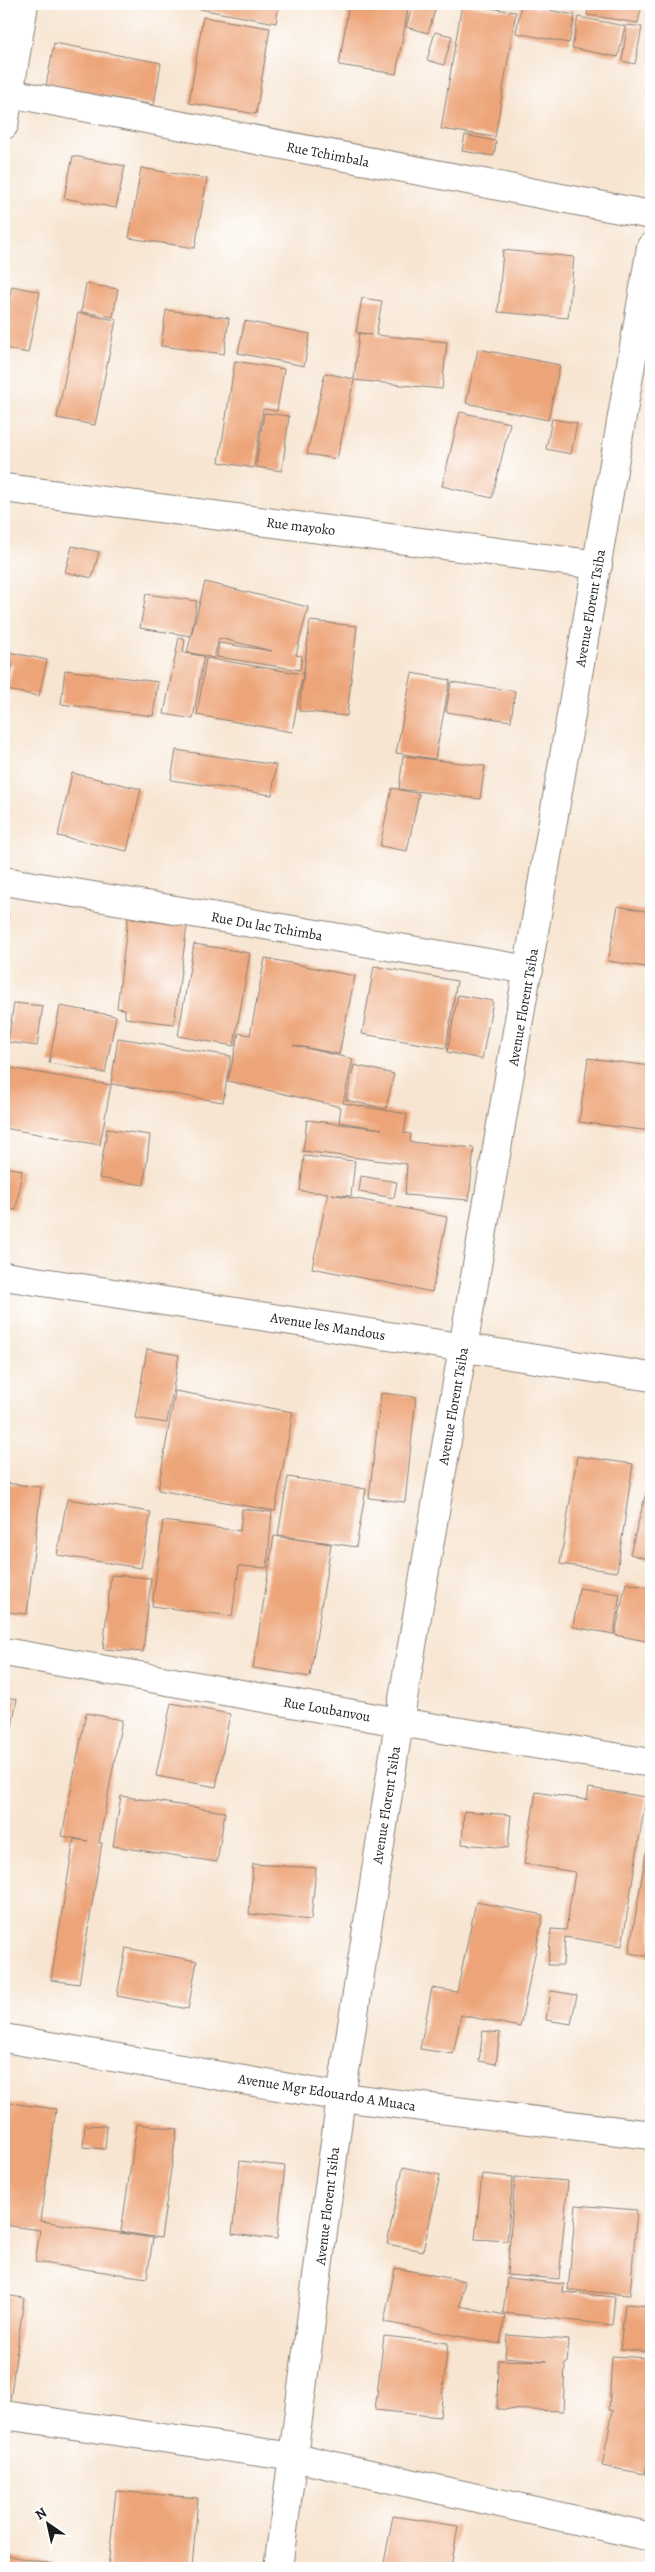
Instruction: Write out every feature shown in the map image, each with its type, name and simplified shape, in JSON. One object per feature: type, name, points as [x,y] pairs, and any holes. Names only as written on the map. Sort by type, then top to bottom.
[{"type":"street","points":[[4,125],[7,92],[24,4]]},
{"type":"street","name":"Rue Tchimbala","points":[[7,92],[651,215]]},
{"type":"street","name":"Avenue Florent Tsiba","points":[[278,2568],[341,2097],[399,1722],[530,970],[651,248]]},
{"type":"street","name":"Rue mayoko","points":[[4,488],[598,565]]},
{"type":"street","name":"Rue Du lac Tchimba","points":[[4,881],[530,970]]},
{"type":"street","name":"Avenue les Mandous","points":[[4,1276],[651,1377]]},
{"type":"street","name":"Rue Loubanvou","points":[[4,1652],[399,1722],[651,1763]]},
{"type":"street","name":"Avenue Mgr Edouardo A Muaca","points":[[4,2038],[341,2097],[651,2135]]},
{"type":"street","points":[[4,2415],[294,2457],[651,2537]]},
{"type":"building","points":[[172,4],[279,4],[276,23]]},
{"type":"building","points":[[349,4],[372,4],[408,9],[396,74],[339,65]]},
{"type":"building","points":[[413,4],[437,4],[428,33],[406,27]]},
{"type":"building","points":[[462,4],[516,12],[495,137],[441,129]]},
{"type":"building","points":[[540,4],[576,4],[575,10]]},
{"type":"building","points":[[589,4],[642,4],[638,23],[587,15]]},
{"type":"building","points":[[521,5],[575,15],[569,43],[516,33]]},
{"type":"building","points":[[203,17],[270,28],[256,114],[189,103]]},
{"type":"building","points":[[578,17],[625,26],[618,57],[572,48]]},
{"type":"building","points":[[627,25],[642,27],[635,64],[622,61]]},
{"type":"building","points":[[435,32],[452,36],[444,65],[427,60]]},
{"type":"building","points":[[54,43],[161,63],[154,105],[46,86]]},
{"type":"building","points":[[465,135],[496,141],[494,156],[462,151]]},
{"type":"building","points":[[73,156],[125,166],[116,208],[64,198]]},
{"type":"building","points":[[141,168],[207,179],[195,248],[129,238]]},
{"type":"building","points":[[503,250],[574,257],[568,318],[498,312]]},
{"type":"building","points":[[86,284],[118,289],[113,317],[81,312]]},
{"type":"building","points":[[12,286],[40,292],[28,353],[4,348],[4,326]]},
{"type":"building","points":[[362,298],[382,301],[376,335],[447,342],[442,389],[354,380],[337,459],[307,454],[325,373],[354,379],[359,333],[371,335],[356,332]]},
{"type":"building","points":[[166,310],[229,318],[224,354],[161,346]]},
{"type":"building","points":[[78,313],[116,320],[95,425],[57,418]]},
{"type":"building","points":[[245,321],[310,334],[304,366],[238,353]]},
{"type":"building","points":[[478,349],[560,365],[548,420],[466,403]]},
{"type":"building","points":[[235,361],[284,369],[277,411],[263,409],[254,468],[219,462]]},
{"type":"building","points":[[460,412],[510,423],[492,498],[442,486]]},
{"type":"building","points":[[264,413],[289,416],[282,471],[256,467]]},
{"type":"building","points":[[552,419],[577,423],[571,454],[546,449]]},
{"type":"building","points":[[72,546],[99,552],[92,578],[65,572]]},
{"type":"building","points":[[205,582],[308,607],[296,655],[302,656],[300,670],[217,657],[219,643],[272,651],[219,638],[214,658],[187,652]]},
{"type":"building","points":[[146,594],[197,601],[191,636],[140,628]]},
{"type":"building","points":[[310,621],[357,626],[347,716],[299,711]]},
{"type":"building","points":[[179,637],[185,639],[183,653],[204,656],[193,719],[164,714]]},
{"type":"building","points":[[4,651],[47,660],[39,696],[7,690],[13,665],[4,662]]},
{"type":"building","points":[[206,658],[303,674],[292,732],[197,715]]},
{"type":"building","points":[[65,670],[158,682],[153,716],[61,704]]},
{"type":"building","points":[[412,673],[450,680],[435,759],[396,753]]},
{"type":"building","points":[[451,682],[515,691],[511,721],[446,712]]},
{"type":"building","points":[[176,750],[276,765],[272,795],[171,780]]},
{"type":"building","points":[[403,756],[485,766],[480,799],[399,789]]},
{"type":"building","points":[[72,773],[141,789],[127,851],[58,836]]},
{"type":"building","points":[[392,788],[419,794],[407,851],[380,846]]},
{"type":"building","points":[[618,906],[651,912],[651,968],[608,961]]},
{"type":"building","points":[[4,911],[8,912],[5,941],[4,941]]},
{"type":"building","points":[[128,918],[187,926],[174,1024],[125,1018],[125,1009],[117,1008]]},
{"type":"building","points":[[194,944],[250,953],[234,1046],[178,1036]]},
{"type":"building","points":[[265,958],[355,976],[339,1054],[293,1045],[353,1059],[343,1103],[407,1114],[404,1133],[411,1134],[410,1142],[474,1148],[469,1200],[405,1195],[407,1164],[303,1151],[307,1120],[382,1129],[339,1122],[341,1107],[228,1081],[239,1033],[250,1035]]},
{"type":"building","points":[[374,966],[457,981],[446,1048],[362,1034]]},
{"type":"building","points":[[458,995],[493,1001],[482,1059],[447,1052]]},
{"type":"building","points":[[14,1003],[43,1006],[37,1046],[8,1042]]},
{"type":"building","points":[[60,1006],[116,1016],[105,1073],[49,1063]]},
{"type":"building","points":[[118,1038],[231,1056],[223,1102],[111,1084]]},
{"type":"building","points":[[588,1058],[651,1066],[651,1131],[579,1122]]},
{"type":"building","points":[[354,1065],[394,1074],[386,1109],[346,1100]]},
{"type":"building","points":[[4,1067],[111,1085],[100,1145],[4,1128]]},
{"type":"building","points":[[107,1129],[150,1135],[144,1185],[99,1178]]},
{"type":"building","points":[[650,1150],[651,1177],[647,1177]]},
{"type":"building","points":[[304,1156],[355,1161],[351,1196],[332,1194],[447,1217],[432,1292],[312,1268],[328,1193],[300,1191]]},
{"type":"building","points":[[4,1167],[22,1170],[16,1210],[4,1208]]},
{"type":"building","points":[[361,1176],[397,1182],[394,1198],[359,1192]]},
{"type":"building","points":[[147,1349],[179,1355],[167,1423],[135,1418]]},
{"type":"building","points":[[175,1391],[293,1412],[275,1511],[158,1490]]},
{"type":"building","points":[[381,1393],[416,1397],[405,1502],[369,1498]]},
{"type":"building","points":[[577,1456],[633,1464],[617,1572],[560,1564]]},
{"type":"building","points":[[288,1477],[366,1489],[356,1547],[278,1535]]},
{"type":"building","points":[[4,1483],[41,1487],[27,1614],[4,1612]]},
{"type":"building","points":[[647,1489],[651,1490],[651,1560],[630,1554]]},
{"type":"building","points":[[67,1499],[151,1512],[141,1568],[57,1555]]},
{"type":"building","points":[[242,1509],[272,1512],[267,1568],[239,1566],[232,1616],[152,1606],[163,1521],[240,1531]]},
{"type":"building","points":[[274,1536],[331,1544],[310,1677],[253,1668]]},
{"type":"building","points":[[111,1575],[151,1578],[143,1652],[103,1649]]},
{"type":"building","points":[[626,1583],[651,1588],[651,1642],[615,1635]]},
{"type":"building","points":[[579,1588],[620,1594],[614,1634],[573,1627]]},
{"type":"building","points":[[4,1697],[17,1699],[5,1763],[4,1763]]},
{"type":"building","points":[[171,1703],[230,1714],[216,1787],[156,1776]]},
{"type":"building","points":[[86,1713],[122,1720],[99,1843],[102,1843],[79,1984],[51,1980],[74,1839],[88,1841],[62,1836]]},
{"type":"building","points":[[589,1788],[646,1797],[622,1946],[565,1937],[563,1965],[548,1965],[551,1929],[566,1930],[575,1872],[524,1864],[536,1792],[587,1800]]},
{"type":"building","points":[[121,1796],[225,1812],[217,1862],[113,1846]]},
{"type":"building","points":[[464,1811],[511,1815],[508,1848],[462,1844]]},
{"type":"building","points":[[646,1853],[651,1854],[651,1957],[629,1953]]},
{"type":"building","points":[[253,1864],[316,1868],[311,1920],[249,1914]]},
{"type":"building","points":[[476,1902],[543,1915],[520,2027],[461,2015],[453,2054],[420,2049],[432,1988],[457,1992]]},
{"type":"building","points":[[126,1948],[197,1961],[188,2009],[117,1996]]},
{"type":"building","points":[[551,1991],[577,1995],[571,2024],[546,2020]]},
{"type":"building","points":[[483,2031],[500,2033],[496,2064],[479,2061]]},
{"type":"building","points":[[10,2103],[56,2109],[41,2221],[153,2238],[147,2278],[35,2262],[40,2230],[4,2225],[4,2148]]},
{"type":"building","points":[[137,2124],[177,2129],[161,2238],[121,2232]]},
{"type":"building","points":[[85,2125],[107,2126],[105,2149],[83,2147]]},
{"type":"building","points":[[240,2161],[285,2166],[277,2239],[232,2234]]},
{"type":"building","points":[[403,2167],[440,2175],[423,2251],[387,2244]]},
{"type":"building","points":[[482,2174],[513,2177],[507,2241],[475,2239]]},
{"type":"building","points":[[515,2177],[568,2181],[559,2279],[507,2275]]},
{"type":"building","points":[[576,2205],[637,2210],[630,2295],[568,2290]]},
{"type":"building","points":[[395,2268],[465,2281],[460,2306],[505,2315],[500,2344],[384,2322]]},
{"type":"building","points":[[507,2278],[564,2284],[563,2292],[615,2297],[612,2325],[503,2313]]},
{"type":"building","points":[[4,2295],[24,2298],[9,2408],[4,2407]]},
{"type":"building","points":[[625,2304],[651,2306],[651,2352],[620,2349]]},
{"type":"building","points":[[507,2335],[569,2340],[567,2363],[565,2363],[563,2411],[497,2409],[498,2360],[547,2361],[505,2357]]},
{"type":"building","points":[[384,2336],[448,2343],[440,2417],[375,2410]]},
{"type":"building","points":[[612,2356],[651,2358],[651,2444],[645,2474],[602,2466],[613,2410],[609,2410]]},
{"type":"building","points":[[116,2491],[198,2498],[192,2568],[108,2568]]},
{"type":"building","points":[[393,2516],[458,2526],[451,2568],[383,2568]]},
{"type":"building","points":[[4,2555],[54,2564],[53,2568],[4,2568]]}]
